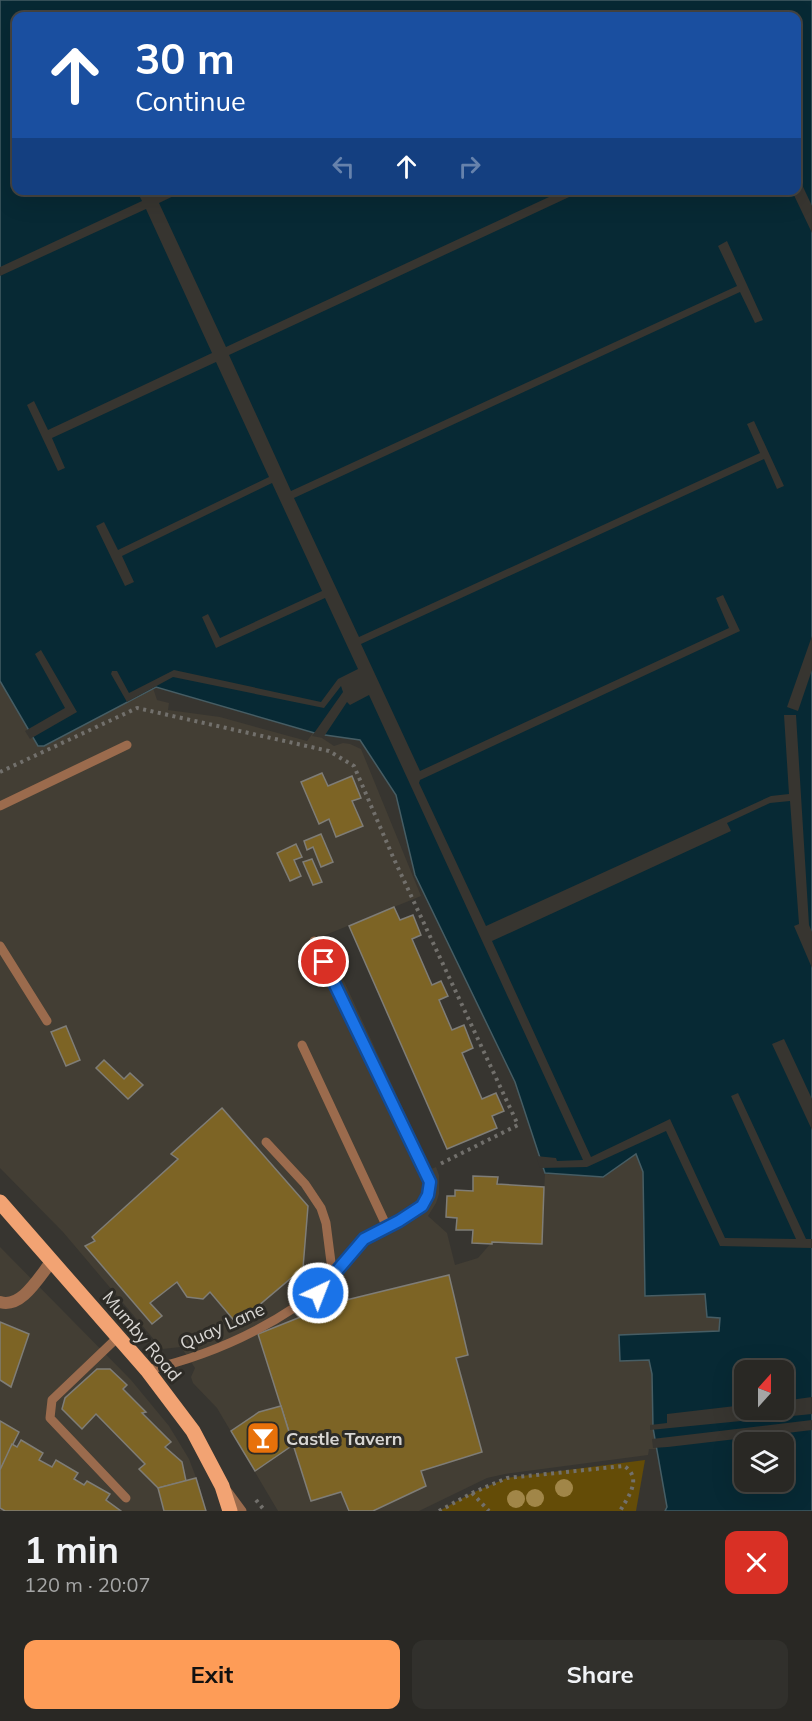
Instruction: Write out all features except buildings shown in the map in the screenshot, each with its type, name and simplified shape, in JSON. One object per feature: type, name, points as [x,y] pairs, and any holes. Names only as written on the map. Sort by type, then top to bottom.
[{"type":"main road","name":"Mumby Road","points":[[0,1202],[147,1370],[193,1431],[222,1486],[230,1511]]},
{"type":"street","points":[[0,1302],[5,1304],[20,1299],[52,1261]]},
{"type":"lane","points":[[0,806],[127,745]]},
{"type":"lane","points":[[314,941],[424,1172]]},
{"type":"lane","points":[[0,946],[47,1021]]},
{"type":"lane","points":[[302,1045],[387,1227]]},
{"type":"lane","points":[[266,1142],[305,1184],[321,1208],[326,1223],[333,1278]]},
{"type":"lane","name":"Quay Lane","points":[[147,1370],[181,1362],[233,1341],[287,1313],[318,1293],[364,1239],[422,1206],[428,1195],[430,1182],[424,1172]]},
{"type":"lane","points":[[118,1337],[52,1400],[50,1418],[126,1498]]},
{"type":"lane","points":[[222,1486],[242,1511]]},
{"type":"path","points":[[0,772],[136,708],[329,752],[354,766],[393,857],[518,1125],[424,1172]]},
{"type":"path","points":[[439,1511],[472,1493],[514,1477],[624,1466],[631,1472],[634,1482],[620,1511]]},
{"type":"path","points":[[472,1493],[489,1511]]},
{"type":"shaded area","points":[[0,681],[153,688],[157,700],[169,703],[168,710],[220,717],[307,741],[313,733],[324,735],[322,738],[334,746],[343,743],[361,749],[421,896],[323,936],[431,1169],[436,1167],[439,1175],[439,1194],[428,1216],[447,1233],[455,1265],[478,1258],[492,1242],[541,1244],[545,1174],[603,1177],[636,1154],[643,1172],[720,1317],[719,1331],[649,1360],[652,1374],[653,1428],[656,1449],[649,1449],[648,1455],[487,1478],[419,1511],[278,1511],[217,1408],[193,1383],[191,1377],[195,1368],[181,1347],[162,1349],[63,1232],[0,1168]]},
{"type":"shaded area","points":[[0,1247],[131,1380],[169,1426],[189,1459],[206,1511],[0,1511]]},
{"type":"shaded area","points":[[645,1460],[636,1511],[439,1511],[507,1478]]},
{"type":"water","points":[[0,0],[812,0],[812,1511],[665,1511],[667,1507],[653,1428],[652,1374],[649,1360],[620,1361],[619,1335],[719,1331],[720,1318],[707,1317],[705,1294],[645,1296],[643,1172],[636,1154],[603,1177],[545,1173],[515,1082],[415,875],[396,795],[360,740],[318,734],[156,687],[44,746],[38,746],[0,681]]},
{"type":"pier","points":[[801,183],[812,206],[812,233],[794,195],[801,195]]},
{"type":"pier","points":[[139,195],[150,197],[176,195],[159,203],[226,347],[553,195],[573,195],[229,355],[291,491],[737,286],[718,246],[727,241],[763,320],[755,323],[740,292],[294,498],[359,637],[760,453],[747,424],[754,421],[784,486],[777,489],[764,459],[361,644],[420,771],[729,628],[716,598],[723,595],[740,631],[420,780],[419,783],[486,926],[771,796],[789,794],[784,715],[796,715],[809,925],[812,932],[812,968],[794,926],[799,924],[790,801],[770,803],[727,823],[731,831],[492,941],[591,1157],[670,1119],[725,1238],[796,1239],[731,1096],[738,1093],[806,1239],[812,1239],[812,1248],[720,1246],[666,1131],[587,1167],[540,1168],[536,1156],[556,1158],[557,1161],[583,1160],[369,695],[350,705],[347,702],[323,738],[312,736],[343,692],[341,686],[324,708],[173,677],[127,702],[111,674],[112,671],[117,671],[129,693],[174,670],[321,702],[338,679],[358,669],[325,598],[216,648],[202,617],[208,614],[220,638],[322,591],[272,483],[122,556],[134,582],[125,586],[96,526],[104,522],[118,550],[269,477],[216,362],[52,438],[65,468],[58,471],[27,405],[34,401],[48,430],[212,353],[146,209],[0,276],[0,267],[142,201]]},
{"type":"pier","points":[[812,636],[812,670],[798,711],[787,707]]},
{"type":"pier","points":[[41,650],[77,712],[30,739],[25,731],[65,708],[35,654]]},
{"type":"pier","points":[[784,1039],[812,1099],[812,1130],[772,1044]]},
{"type":"pier","points":[[812,1397],[812,1414],[794,1416],[794,1399]]},
{"type":"pier","points":[[734,1406],[734,1420],[751,1420],[650,1430],[650,1425],[667,1423],[667,1414]]},
{"type":"pier","points":[[812,1420],[812,1430],[734,1432],[734,1439],[653,1448],[652,1439]]},
{"type":"place","name":"Castle Tavern","points":[[263,1438]]},
{"type":"route","points":[[318,1293],[364,1239],[422,1206],[428,1195],[430,1182],[324,962]]}]
